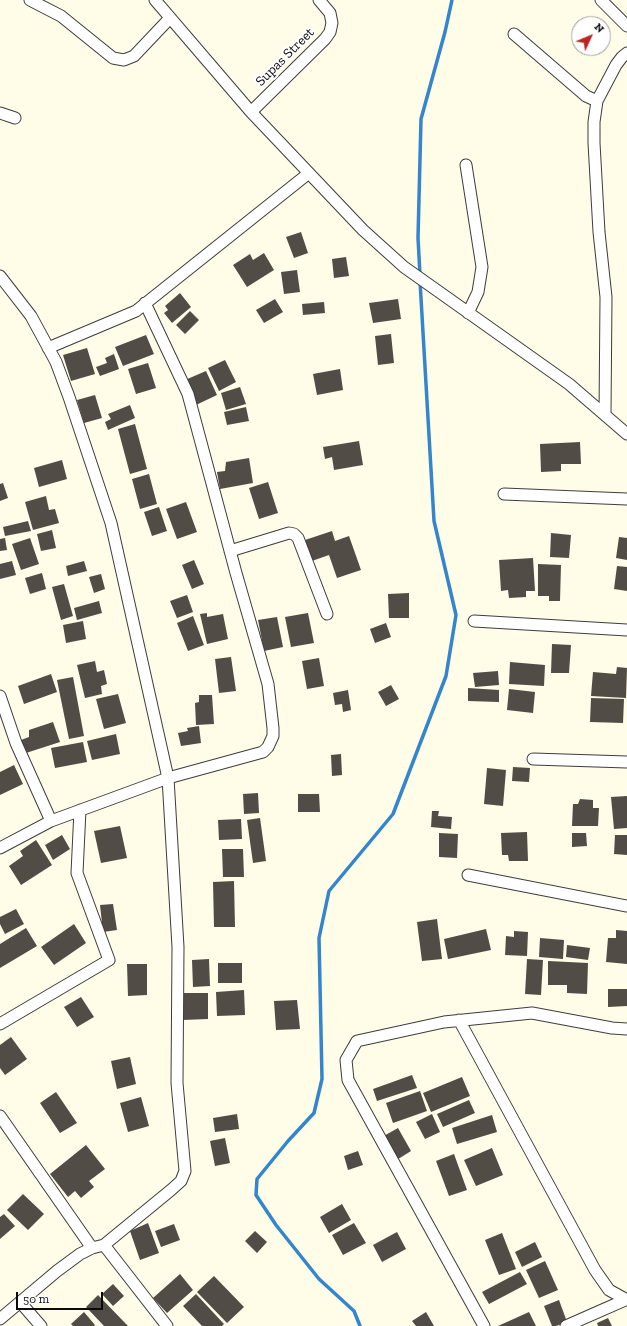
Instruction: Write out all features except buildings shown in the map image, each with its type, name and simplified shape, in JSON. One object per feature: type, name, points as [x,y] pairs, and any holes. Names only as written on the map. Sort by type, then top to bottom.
[{"type":"street","points":[[30,0],[61,16],[113,58],[124,60],[134,56],[170,18]]},
{"type":"street","points":[[155,0],[251,112],[363,230],[404,267],[569,384],[627,434]]},
{"type":"street","name":"Supas Street","points":[[251,112],[325,39],[330,32],[332,23],[330,13],[319,0]]},
{"type":"street","points":[[601,0],[627,26]]},
{"type":"street","points":[[514,34],[586,96],[597,101]]},
{"type":"street","points":[[605,415],[606,297],[599,232],[594,122],[597,101],[616,65],[627,53]]},
{"type":"street","points":[[0,113],[15,118]]},
{"type":"street","points":[[466,165],[482,267],[478,292],[468,313]]},
{"type":"street","points":[[48,348],[136,311],[309,173]]},
{"type":"street","points":[[0,276],[31,316],[56,362],[112,523],[168,778],[178,947],[177,1083],[184,1171],[181,1181],[104,1245],[92,1248],[80,1254],[0,1319]]},
{"type":"street","points":[[0,848],[50,821],[80,810],[168,778],[263,752],[268,747],[273,736],[268,684],[188,394],[145,304]]},
{"type":"street","points":[[504,494],[627,499]]},
{"type":"street","points":[[230,550],[289,533],[294,534],[298,538],[327,614]]},
{"type":"street","points":[[474,621],[627,630]]},
{"type":"street","points":[[0,696],[16,743],[50,821]]},
{"type":"street","points":[[533,759],[627,762]]},
{"type":"street","points":[[0,1024],[109,960],[77,873],[80,810]]},
{"type":"street","points":[[468,875],[627,906]]},
{"type":"street","points":[[484,1326],[348,1080],[346,1060],[357,1041],[459,1020],[532,1013],[612,1028],[627,1029]]},
{"type":"street","points":[[459,1020],[595,1270],[610,1290],[626,1300]]},
{"type":"street","points":[[0,1116],[92,1248]]},
{"type":"street","points":[[104,1245],[167,1326]]},
{"type":"street","points":[[566,1326],[626,1300]]},
{"type":"street","points":[[20,1302],[41,1326]]},
{"type":"waterway","points":[[420,275],[418,238],[421,119],[445,32],[452,0]]},
{"type":"waterway","points":[[360,1326],[354,1311],[319,1279],[276,1225],[256,1195],[257,1179],[288,1141],[314,1113],[322,1079],[319,938],[329,891],[393,814],[446,676],[456,615],[434,521],[420,281]]}]
